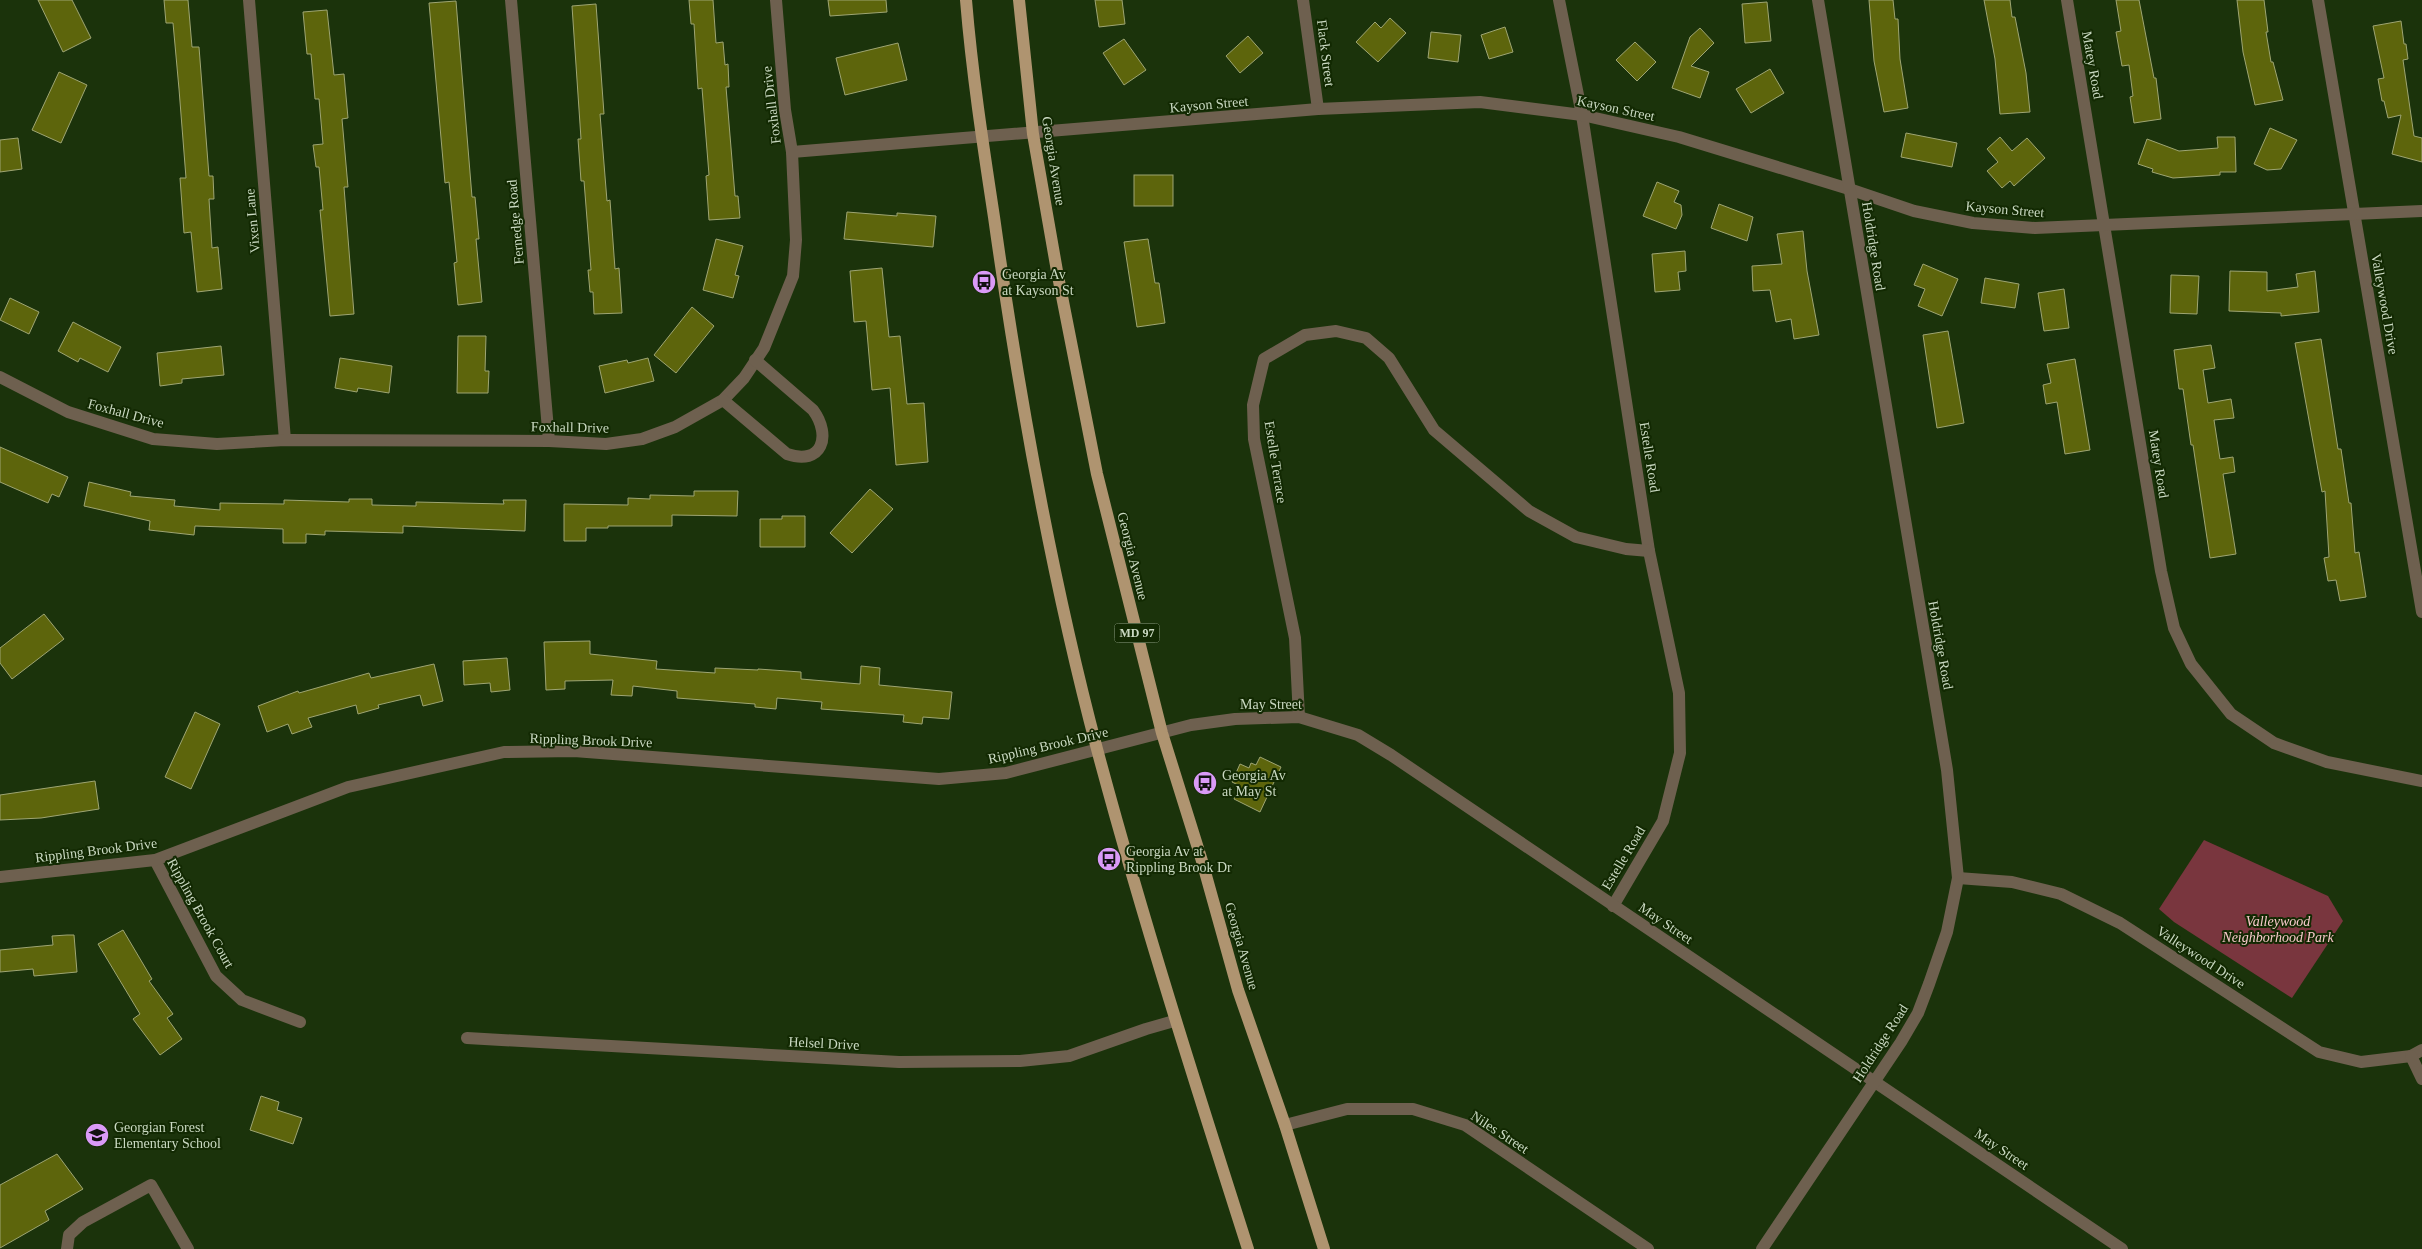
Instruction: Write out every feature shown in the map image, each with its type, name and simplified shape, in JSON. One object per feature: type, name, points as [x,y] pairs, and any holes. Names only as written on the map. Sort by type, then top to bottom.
[{"type":"main road","points":[[966,0],[982,136],[1011,340],[1055,568],[1097,749],[1174,1021],[1248,1249]]},
{"type":"main road","name":"Georgia Avenue","points":[[1019,0],[1033,134],[1057,270],[1098,474],[1162,733],[1202,861],[1238,990],[1285,1125],[1324,1249]]},
{"type":"street","name":"Vixen Lane","points":[[249,0],[284,440]]},
{"type":"street","name":"Fernedge Road","points":[[511,0],[549,441]]},
{"type":"street","name":"Foxhall Drive","points":[[0,377],[68,412],[153,439],[217,444],[284,440],[549,441],[606,444],[642,439],[675,427],[723,400],[744,378],[764,348],[793,276],[796,240],[792,152],[785,110],[776,0]]},
{"type":"street","name":"Flack Street","points":[[1303,0],[1318,109]]},
{"type":"street","name":"Estelle Road","points":[[1559,0],[1582,115],[1649,551],[1678,693],[1680,753],[1663,821],[1613,906]]},
{"type":"street","name":"Holdridge Road","points":[[1762,1249],[1918,1012],[1947,932],[1958,878],[1947,770],[1818,0]]},
{"type":"street","name":"Matey Road","points":[[2067,0],[2161,571],[2174,628],[2191,664],[2231,714],[2274,743],[2327,762],[2422,781]]},
{"type":"street","name":"Valleywood Drive","points":[[2318,0],[2422,612]]},
{"type":"street","name":"Kayson Street","points":[[792,152],[982,136],[1033,134],[1318,109],[1480,102],[1582,115],[1679,137],[1849,188],[1914,211],[1973,223],[2035,228],[2422,211]]},
{"type":"street","name":"Estelle Terrace","points":[[1299,716],[1295,638],[1254,439],[1253,405],[1264,359],[1304,335],[1336,331],[1366,338],[1389,358],[1434,430],[1530,511],[1576,537],[1626,549],[1649,551]]},
{"type":"street","points":[[723,400],[787,454],[800,458],[813,456],[820,448],[823,438],[820,420],[813,410],[755,360]]},
{"type":"street","name":"May Street","points":[[1162,733],[1191,725],[1235,719],[1299,716],[1358,735],[1391,755],[2122,1249]]},
{"type":"street","name":"Rippling Brook Drive","points":[[0,877],[155,860],[348,787],[504,752],[574,751],[939,779],[1006,773],[1162,733]]},
{"type":"street","name":"Rippling Brook Court","points":[[155,860],[216,976],[242,1000],[300,1022]]},
{"type":"street","name":"Valleywood Drive","points":[[1958,878],[2012,882],[2061,894],[2120,923],[2319,1052],[2361,1062],[2417,1053]]},
{"type":"street","name":"Helsel Drive","points":[[467,1038],[898,1062],[1020,1061],[1069,1056],[1174,1021]]},
{"type":"street","points":[[2417,1053],[2422,1079]]},
{"type":"street","name":"Niles Street","points":[[1285,1125],[1347,1109],[1413,1109],[1464,1125],[1648,1249]]},
{"type":"street","points":[[67,1249],[69,1234],[83,1222],[151,1185],[188,1249]]},
{"type":"green space","name":"Valleywood Neighborhood Park","points":[[2204,840],[2328,896],[2343,921],[2292,998],[2174,922],[2159,909]]},
{"type":"building","points":[[38,0],[72,0],[91,38],[63,52]]},
{"type":"building","points":[[164,0],[188,0],[192,47],[199,47],[209,176],[213,176],[214,199],[209,199],[212,248],[218,247],[222,289],[197,292],[191,232],[184,233],[180,178],[186,178],[179,89],[173,23],[166,23]]},
{"type":"building","points":[[689,0],[713,0],[716,43],[723,42],[725,65],[728,64],[729,87],[726,87],[735,196],[738,196],[740,218],[709,220],[706,176],[709,175],[702,88],[698,89],[694,24],[691,24]]},
{"type":"building","points":[[828,0],[886,0],[887,12],[830,16]]},
{"type":"building","points":[[1095,0],[1122,0],[1125,24],[1099,27]]},
{"type":"building","points":[[1869,0],[1893,0],[1895,19],[1898,19],[1900,59],[1908,108],[1884,112],[1874,61]]},
{"type":"building","points":[[1984,0],[2010,0],[2012,17],[2015,17],[2026,73],[2030,112],[2000,114],[1995,59]]},
{"type":"building","points":[[2116,0],[2139,0],[2154,78],[2156,78],[2161,119],[2134,123],[2130,97],[2133,96],[2129,65],[2122,66],[2116,32],[2121,31]]},
{"type":"building","points":[[2237,0],[2264,0],[2268,32],[2266,32],[2271,62],[2273,62],[2283,100],[2255,105],[2243,52]]},
{"type":"building","points":[[456,1],[472,197],[475,197],[479,239],[476,239],[482,302],[458,305],[454,263],[457,262],[449,182],[445,183],[429,3]]},
{"type":"building","points":[[1767,2],[1771,41],[1745,43],[1742,4]]},
{"type":"building","points":[[596,4],[604,114],[600,114],[607,201],[610,200],[615,269],[619,268],[622,313],[594,314],[593,292],[590,292],[588,270],[591,270],[584,181],[581,181],[578,139],[581,139],[572,6]]},
{"type":"building","points":[[327,10],[334,75],[344,74],[348,118],[342,119],[348,187],[344,187],[354,314],[330,316],[320,210],[323,210],[319,167],[316,167],[313,145],[323,144],[319,99],[315,99],[311,54],[307,54],[303,12]]},
{"type":"building","points":[[1390,18],[1406,33],[1378,62],[1356,42],[1375,22],[1381,28]]},
{"type":"building","points":[[2401,21],[2408,59],[2403,60],[2414,136],[2422,138],[2422,162],[2392,154],[2401,115],[2388,118],[2384,101],[2382,101],[2378,79],[2384,78],[2373,26]]},
{"type":"building","points":[[1505,27],[1513,52],[1489,59],[1481,35]]},
{"type":"building","points":[[1700,28],[1714,43],[1691,66],[1709,72],[1700,98],[1672,88],[1690,37]]},
{"type":"building","points":[[1431,32],[1461,35],[1458,62],[1428,58]]},
{"type":"building","points":[[1248,36],[1263,53],[1240,73],[1226,56]]},
{"type":"building","points":[[1124,39],[1146,70],[1124,85],[1103,53]]},
{"type":"building","points":[[1635,42],[1656,62],[1637,81],[1616,60]]},
{"type":"building","points":[[898,43],[907,80],[845,95],[836,58]]},
{"type":"building","points":[[1770,69],[1784,93],[1751,113],[1736,89]]},
{"type":"building","points":[[59,72],[87,85],[61,143],[32,130]]},
{"type":"building","points":[[2270,128],[2297,140],[2281,169],[2267,170],[2254,164]]},
{"type":"building","points":[[1906,133],[1957,143],[1952,167],[1901,157]]},
{"type":"building","points":[[2000,137],[2012,151],[2027,138],[2045,158],[2014,186],[2010,181],[2002,188],[1987,171],[1998,162],[1987,149]]},
{"type":"building","points":[[2217,137],[2235,137],[2236,172],[2220,172],[2220,175],[2173,178],[2152,172],[2153,169],[2138,164],[2147,139],[2179,151],[2218,148]]},
{"type":"building","points":[[18,138],[22,169],[0,172],[0,140]]},
{"type":"building","points":[[1134,175],[1173,175],[1173,206],[1134,206]]},
{"type":"building","points":[[1657,182],[1679,191],[1674,202],[1681,205],[1682,215],[1676,229],[1643,216]]},
{"type":"building","points":[[1719,204],[1753,217],[1747,241],[1711,228]]},
{"type":"building","points":[[847,212],[897,216],[897,213],[936,216],[933,247],[844,239]]},
{"type":"building","points":[[1803,231],[1807,271],[1819,335],[1794,339],[1791,319],[1776,322],[1770,290],[1753,291],[1752,266],[1782,264],[1777,234]]},
{"type":"building","points":[[716,239],[743,246],[735,275],[739,276],[733,298],[703,290]]},
{"type":"building","points":[[1148,239],[1155,283],[1159,283],[1165,323],[1137,327],[1124,242]]},
{"type":"building","points":[[1685,251],[1686,271],[1678,272],[1680,290],[1655,292],[1652,254]]},
{"type":"building","points":[[1923,264],[1958,279],[1942,316],[1918,306],[1925,289],[1914,285]]},
{"type":"building","points":[[882,268],[889,337],[900,336],[907,404],[924,403],[928,462],[896,465],[890,388],[872,390],[866,321],[854,322],[850,271]]},
{"type":"building","points":[[2230,271],[2267,272],[2267,291],[2298,287],[2296,274],[2315,271],[2319,312],[2281,316],[2281,313],[2229,311]]},
{"type":"building","points":[[2171,275],[2199,276],[2197,314],[2170,313]]},
{"type":"building","points":[[1985,278],[2019,284],[2015,308],[1981,303]]},
{"type":"building","points":[[2064,289],[2069,328],[2044,331],[2038,293]]},
{"type":"building","points":[[10,298],[39,312],[29,334],[0,320]]},
{"type":"building","points":[[692,307],[714,326],[676,373],[654,355]]},
{"type":"building","points":[[73,322],[121,347],[108,372],[80,358],[78,362],[58,351]]},
{"type":"building","points":[[1948,331],[1964,423],[1937,428],[1923,335]]},
{"type":"building","points":[[458,336],[486,336],[485,371],[489,371],[488,393],[457,393]]},
{"type":"building","points":[[2321,339],[2338,449],[2341,449],[2349,503],[2351,503],[2355,553],[2359,552],[2366,597],[2340,601],[2336,580],[2328,581],[2324,558],[2329,557],[2325,491],[2322,492],[2295,343]]},
{"type":"building","points":[[2211,345],[2215,368],[2203,370],[2208,403],[2231,399],[2234,418],[2214,420],[2220,459],[2233,457],[2235,472],[2223,474],[2236,554],[2210,558],[2193,445],[2191,445],[2183,389],[2179,389],[2174,350]]},
{"type":"building","points":[[221,346],[224,375],[182,379],[182,383],[160,386],[157,353]]},
{"type":"building","points":[[340,358],[392,366],[389,393],[358,388],[357,392],[335,388]]},
{"type":"building","points":[[648,358],[654,381],[605,393],[599,366],[627,360],[628,363]]},
{"type":"building","points":[[2075,359],[2090,450],[2065,454],[2057,402],[2046,404],[2043,385],[2051,383],[2047,364]]},
{"type":"building","points":[[0,447],[68,477],[59,497],[52,494],[48,503],[0,482]]},
{"type":"building","points":[[89,482],[131,492],[130,496],[175,500],[174,506],[220,510],[220,503],[284,504],[284,500],[349,502],[349,499],[372,499],[372,505],[416,506],[416,502],[504,504],[503,500],[526,500],[525,531],[403,526],[403,533],[325,531],[325,535],[306,534],[306,543],[283,543],[283,529],[195,526],[194,535],[149,530],[150,521],[84,506]]},
{"type":"building","points":[[870,489],[893,509],[852,553],[830,533]]},
{"type":"building","points":[[694,491],[738,491],[737,516],[672,515],[672,526],[586,528],[586,541],[564,541],[564,504],[628,505],[628,498],[650,499],[650,495],[694,496]]},
{"type":"building","points":[[782,516],[805,516],[805,547],[760,547],[760,519],[782,519]]},
{"type":"building","points":[[44,614],[64,639],[12,679],[0,663],[0,648]]},
{"type":"building","points":[[590,641],[590,654],[657,661],[656,669],[715,673],[715,668],[801,672],[801,679],[860,684],[861,666],[880,668],[879,685],[952,692],[949,719],[923,717],[922,724],[903,722],[904,715],[821,709],[822,702],[777,698],[776,709],[755,707],[755,704],[677,698],[677,691],[633,686],[632,696],[611,695],[613,680],[565,681],[565,689],[546,690],[544,642]]},
{"type":"building","points":[[507,658],[510,690],[491,692],[490,683],[464,685],[463,661]]},
{"type":"building","points":[[434,664],[443,701],[423,706],[420,695],[378,705],[379,708],[358,714],[356,705],[308,718],[312,727],[292,734],[288,724],[267,732],[258,706],[298,691],[299,693],[369,673],[371,678]]},
{"type":"building","points":[[195,712],[220,724],[191,789],[165,777]]},
{"type":"building","points":[[1260,757],[1281,767],[1260,812],[1234,799],[1240,786],[1232,782],[1240,764],[1249,768],[1251,763],[1256,765]]},
{"type":"building","points":[[95,781],[99,809],[41,818],[0,820],[0,795]]},
{"type":"building","points":[[123,930],[152,979],[149,981],[173,1014],[167,1018],[182,1039],[160,1055],[133,1019],[140,1014],[98,944]]},
{"type":"building","points":[[74,935],[77,972],[34,976],[33,969],[0,972],[0,950],[53,945],[52,936]]},
{"type":"building","points":[[261,1096],[279,1102],[277,1110],[302,1118],[293,1144],[250,1130]]},
{"type":"building","points":[[57,1154],[83,1189],[45,1211],[49,1220],[0,1248],[0,1185]]},
{"type":"place","name":"Georgia Av at Kayson St","points":[[984,282]]},
{"type":"place","name":"Georgia Av at May St","points":[[1205,783]]},
{"type":"place","name":"Georgia Av at Rippling Brook Dr","points":[[1109,859]]},
{"type":"place","name":"Georgian Forest Elementary School","points":[[97,1135]]}]
